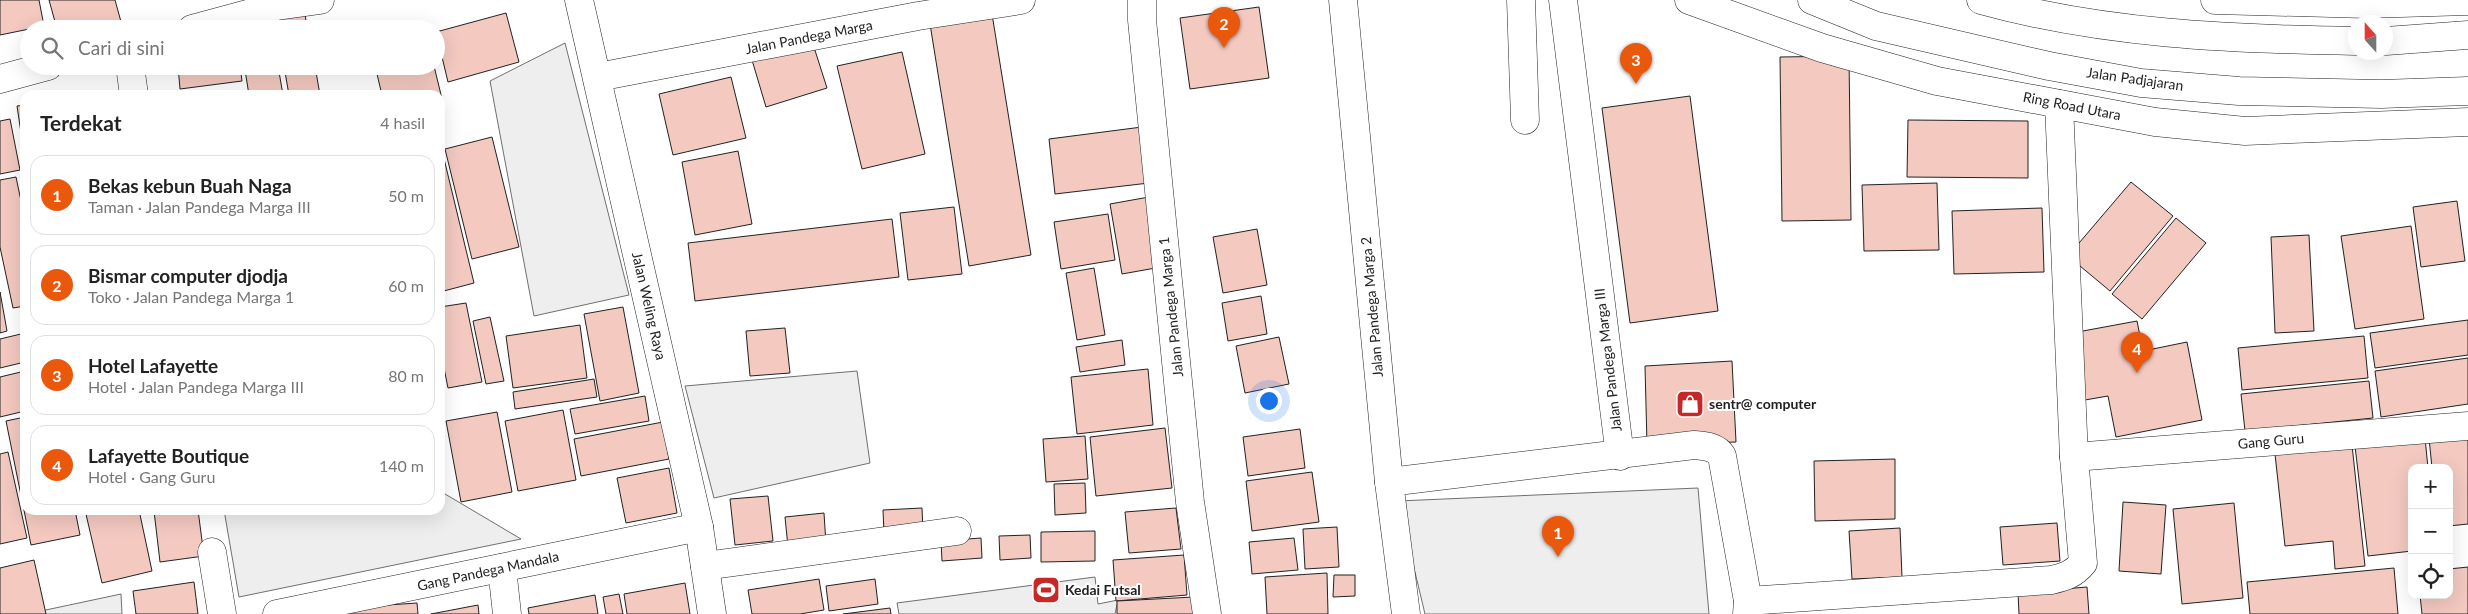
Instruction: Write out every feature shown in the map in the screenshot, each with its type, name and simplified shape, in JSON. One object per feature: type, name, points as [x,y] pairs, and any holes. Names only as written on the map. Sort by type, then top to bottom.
[{"type":"main road","points":[[221,20],[276,3],[320,0]]},
{"type":"main road","name":"Jalan Weling Raya","points":[[579,0],[699,527],[712,614]]},
{"type":"main road","name":"Jalan Pandega Marga","points":[[598,77],[918,16],[1022,0]]},
{"type":"main road","name":"Jalan Pandega Marga 1","points":[[1142,0],[1142,20],[1190,502],[1207,614]]},
{"type":"main road","name":"Jalan Pandega Marga 2","points":[[1343,0],[1389,482],[1406,614]]},
{"type":"main road","points":[[1521,0],[1525,120]]},
{"type":"main road","name":"Jalan Pandega Marga III","points":[[1563,0],[1620,456]]},
{"type":"main road","name":"Ring Road Utara","points":[[1689,0],[1822,48],[1937,81],[2155,122],[2245,131],[2468,122]]},
{"type":"main road","name":"Jalan Padjajaran","points":[[1812,0],[1876,26],[2049,66],[2141,83],[2239,91],[2381,94],[2468,91]]},
{"type":"main road","points":[[1981,0],[2034,15],[2193,36],[2348,42]]},
{"type":"main road","points":[[2215,0],[2366,4],[2468,0]]},
{"type":"main road","points":[[2393,41],[2468,36]]},
{"type":"main road","points":[[0,79],[20,74]]},
{"type":"main road","points":[[131,75],[133,90]]},
{"type":"main road","points":[[1389,482],[1620,456],[1694,445],[1708,446],[1719,452],[1747,608],[2066,577],[2076,572],[2083,563],[2074,457],[2059,104]]},
{"type":"main road","name":"Gang Guru","points":[[2074,457],[2468,426]]},
{"type":"main road","name":"Gang Pandega Mandala","points":[[277,614],[699,527]]},
{"type":"main road","points":[[705,566],[956,531]]},
{"type":"main road","points":[[212,552],[222,614]]},
{"type":"main road","points":[[502,568],[507,614]]},
{"type":"shaded area","points":[[565,43],[629,295],[534,316],[490,81]]},
{"type":"shaded area","points":[[857,371],[870,463],[714,498],[685,386]]},
{"type":"shaded area","points":[[1698,488],[1709,614],[1425,614],[1398,501]]},
{"type":"shaded area","points":[[445,494],[521,539],[239,597],[225,515],[445,515]]},
{"type":"shaded area","name":"Kedai Futsal","points":[[1095,577],[1098,604],[1118,600],[1115,614],[899,614],[897,603]]},
{"type":"shaded area","points":[[121,594],[122,614],[27,614]]},
{"type":"building","points":[[0,0],[39,0],[43,20],[20,20],[20,31],[0,35]]},
{"type":"building","points":[[49,0],[115,0],[121,20],[55,20]]},
{"type":"building","points":[[1259,7],[1269,78],[1190,89],[1180,18]]},
{"type":"building","points":[[305,13],[306,20],[262,20]]},
{"type":"building","points":[[506,13],[519,62],[448,82],[445,70],[445,30]]},
{"type":"building","points":[[992,14],[1031,255],[969,266],[930,24]]},
{"type":"building","points":[[812,41],[827,88],[766,107],[752,60]]},
{"type":"building","points":[[902,52],[925,154],[862,169],[837,66]]},
{"type":"building","points":[[1849,56],[1851,220],[1782,221],[1780,57]]},
{"type":"building","points":[[179,75],[241,75],[242,81],[180,89]]},
{"type":"building","points":[[246,75],[280,75],[282,90],[248,90]]},
{"type":"building","points":[[286,75],[317,75],[319,90],[288,90]]},
{"type":"building","points":[[377,75],[436,75],[440,90],[381,90]]},
{"type":"building","points":[[731,77],[746,138],[673,155],[659,94]]},
{"type":"building","points":[[1690,96],[1718,311],[1630,323],[1602,108]]},
{"type":"building","points":[[17,106],[20,106],[20,126]]},
{"type":"building","points":[[10,119],[20,170],[0,174],[0,121]]},
{"type":"building","points":[[1908,120],[2028,121],[2028,178],[1907,177]]},
{"type":"building","points":[[1142,127],[1149,183],[1055,194],[1049,139]]},
{"type":"building","points":[[492,137],[519,247],[472,259],[445,149]]},
{"type":"building","points":[[738,151],[752,224],[695,235],[682,162]]},
{"type":"building","points":[[445,163],[474,283],[445,291]]},
{"type":"building","points":[[16,177],[20,196],[20,307],[13,308],[0,247],[0,180]]},
{"type":"building","points":[[2131,182],[2173,216],[2110,291],[2068,256]]},
{"type":"building","points":[[1937,183],[1939,250],[1864,251],[1862,185]]},
{"type":"building","points":[[1149,197],[1161,267],[1122,274],[1110,204]]},
{"type":"building","points":[[2457,201],[2465,261],[2421,267],[2413,207]]},
{"type":"building","points":[[954,207],[962,274],[908,280],[900,213]]},
{"type":"building","points":[[2042,208],[2044,272],[1954,274],[1952,211]]},
{"type":"building","points":[[1108,214],[1115,260],[1061,269],[1054,222]]},
{"type":"building","points":[[2176,218],[2206,243],[2142,319],[2112,294]]},
{"type":"building","points":[[892,219],[899,277],[695,301],[688,243]]},
{"type":"building","points":[[2411,226],[2424,319],[2355,329],[2341,236]]},
{"type":"building","points":[[1257,229],[1267,285],[1223,293],[1213,237]]},
{"type":"building","points":[[2309,235],[2314,331],[2275,333],[2271,237]]},
{"type":"building","points":[[1094,268],[1105,335],[1077,340],[1066,273]]},
{"type":"building","points":[[0,292],[7,331],[0,333]]},
{"type":"building","points":[[1261,296],[1267,334],[1228,341],[1222,303]]},
{"type":"building","points":[[466,303],[482,382],[448,388],[445,373],[445,306]]},
{"type":"building","points":[[623,307],[639,393],[600,401],[584,314]]},
{"type":"building","points":[[490,317],[504,381],[486,384],[473,321]]},
{"type":"building","points":[[2468,320],[2468,355],[2375,368],[2370,333]]},
{"type":"building","points":[[2137,321],[2143,351],[2187,342],[2202,420],[2116,437],[2108,396],[2085,400],[2072,333]]},
{"type":"building","points":[[580,325],[587,378],[513,388],[506,336]]},
{"type":"building","points":[[785,328],[790,373],[750,376],[746,331]]},
{"type":"building","points":[[20,334],[20,363],[0,368],[0,339]]},
{"type":"building","points":[[2364,336],[2368,378],[2242,390],[2238,348]]},
{"type":"building","points":[[1279,337],[1289,384],[1245,393],[1236,346]]},
{"type":"building","points":[[1122,340],[1125,365],[1080,372],[1076,347]]},
{"type":"building","points":[[2468,358],[2468,404],[2381,417],[2375,371]]},
{"type":"building","name":"sentr@ computer","points":[[1732,361],[1736,442],[1647,445],[1645,366]]},
{"type":"building","points":[[1148,369],[1153,425],[1077,434],[1071,377]]},
{"type":"building","points":[[20,372],[20,412],[0,417],[0,377]]},
{"type":"building","points":[[594,379],[597,397],[515,409],[513,392]]},
{"type":"building","points":[[2369,381],[2373,418],[2245,431],[2241,394]]},
{"type":"building","points":[[645,396],[649,421],[575,434],[570,409]]},
{"type":"building","points":[[563,410],[576,480],[518,491],[505,421]]},
{"type":"building","points":[[497,412],[512,492],[461,502],[446,421]]},
{"type":"building","points":[[20,418],[20,490],[6,421]]},
{"type":"building","points":[[663,422],[669,459],[581,476],[574,439]]},
{"type":"building","points":[[1165,428],[1172,488],[1096,496],[1090,437]]},
{"type":"building","points":[[1300,429],[1305,468],[1248,476],[1243,437]]},
{"type":"building","points":[[2468,433],[2468,524],[2453,526],[2453,464],[2432,464],[2429,438]]},
{"type":"building","points":[[1085,436],[1088,479],[1046,482],[1043,439]]},
{"type":"building","points":[[2425,438],[2428,464],[2408,464],[2408,551],[2368,556],[2355,446]]},
{"type":"building","points":[[2352,445],[2365,566],[2335,569],[2333,541],[2285,546],[2275,454]]},
{"type":"building","points":[[8,452],[20,506],[20,515],[22,515],[27,538],[0,544],[0,454]]},
{"type":"building","points":[[1895,459],[1895,519],[1815,521],[1814,461]]},
{"type":"building","points":[[669,468],[677,513],[626,523],[617,478]]},
{"type":"building","points":[[1312,472],[1319,522],[1252,531],[1246,481]]},
{"type":"building","points":[[1085,483],[1086,513],[1055,515],[1054,484]]},
{"type":"building","points":[[768,496],[773,541],[735,545],[730,499]]},
{"type":"building","points":[[2123,502],[2166,505],[2161,574],[2119,571]]},
{"type":"building","points":[[2234,503],[2243,598],[2182,604],[2173,509]]},
{"type":"building","points":[[922,508],[923,531],[884,533],[883,510]]},
{"type":"building","points":[[1176,508],[1181,549],[1129,553],[1125,512]]},
{"type":"building","points":[[824,513],[826,544],[788,547],[785,517]]},
{"type":"building","points":[[25,515],[76,515],[80,535],[31,545]]},
{"type":"building","points":[[86,515],[140,515],[152,571],[102,583]]},
{"type":"building","points":[[154,515],[199,515],[204,556],[160,562]]},
{"type":"building","points":[[2057,523],[2060,561],[2003,565],[2000,527]]},
{"type":"building","points":[[1337,527],[1339,567],[1305,569],[1303,529]]},
{"type":"building","points":[[1900,528],[1902,577],[1852,579],[1849,531]]},
{"type":"building","points":[[1095,531],[1095,561],[1041,562],[1041,532]]},
{"type":"building","points":[[1030,535],[1031,558],[1000,560],[999,536]]},
{"type":"building","points":[[981,538],[982,558],[942,561],[941,541]]},
{"type":"building","points":[[1294,538],[1298,570],[1252,574],[1249,542]]},
{"type":"building","points":[[1184,555],[1187,595],[1116,601],[1113,560]]},
{"type":"building","points":[[34,560],[46,614],[0,614],[0,568]]},
{"type":"building","points":[[2468,567],[2468,614],[2422,614],[2420,599],[2453,599],[2453,569]]},
{"type":"building","points":[[2394,568],[2398,614],[2250,614],[2247,582]]},
{"type":"building","points":[[1327,573],[1328,614],[1267,614],[1265,577]]},
{"type":"building","points":[[1334,575],[1355,575],[1355,596],[1333,597]]},
{"type":"building","points":[[819,579],[824,610],[800,614],[752,614],[748,590]]},
{"type":"building","points":[[875,579],[878,604],[829,611],[826,586]]},
{"type":"building","points":[[194,582],[198,614],[136,614],[133,591]]},
{"type":"building","points":[[685,583],[690,614],[627,614],[624,594]]},
{"type":"building","points":[[2087,587],[2089,614],[2019,614],[2018,593]]},
{"type":"building","points":[[619,594],[623,614],[606,614],[603,597]]},
{"type":"building","points":[[595,595],[598,614],[529,614],[528,608]]},
{"type":"building","points":[[1194,597],[1194,614],[1117,614],[1117,601]]},
{"type":"building","points":[[417,603],[418,614],[343,614],[343,608]]},
{"type":"building","points":[[478,605],[479,614],[431,614]]},
{"type":"building","points":[[890,608],[891,614],[843,614]]},
{"type":"place","name":"Bismar computer djodja","points":[[1224,48]]},
{"type":"place","name":"Hotel Lafayette","points":[[1636,84]]},
{"type":"place","name":"Lafayette Boutique","points":[[2137,373]]},
{"type":"place","name":"sentr@ computer","points":[[1690,404]]},
{"type":"place","name":"Bekas kebun Buah Naga","points":[[1558,557]]},
{"type":"place","name":"Kedai Futsal","points":[[1046,590]]}]
